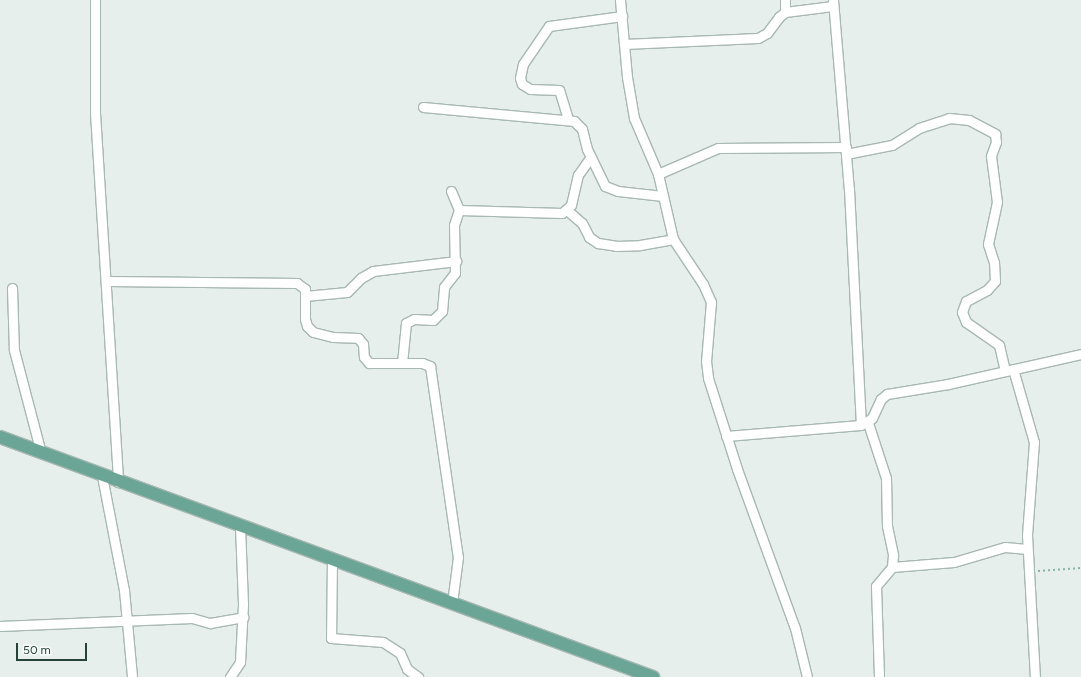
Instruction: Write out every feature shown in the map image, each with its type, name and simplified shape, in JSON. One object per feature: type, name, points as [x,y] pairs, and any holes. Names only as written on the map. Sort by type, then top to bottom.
[{"type":"main road","points":[[0,437],[118,482],[240,525],[653,677]]},
{"type":"street","points":[[95,0],[95,114],[118,482]]},
{"type":"street","points":[[620,0],[624,44],[634,118],[658,174],[673,239],[703,284],[711,302],[707,368],[726,436],[795,628],[806,677]]},
{"type":"street","points":[[785,0],[785,12]]},
{"type":"street","points":[[624,44],[758,38],[767,33],[785,12],[833,3],[846,150],[864,424],[886,478],[887,526],[893,555],[892,567],[876,586],[879,677]]},
{"type":"street","points":[[568,120],[560,90],[530,89],[522,84],[520,78],[523,64],[544,31],[549,26],[622,16]]},
{"type":"street","points":[[423,107],[568,120],[580,123],[590,158],[602,181],[609,189],[664,196]]},
{"type":"street","points":[[658,174],[718,148],[846,150],[892,145],[919,128],[949,118],[969,120],[995,134],[996,142],[991,156],[997,202],[988,244],[994,262],[995,280],[987,290],[966,301],[962,312],[966,322],[999,344],[1034,442],[1027,550],[1035,677]]},
{"type":"street","points":[[568,210],[578,175],[590,158]]},
{"type":"street","points":[[402,363],[406,323],[414,320],[434,320],[440,316],[444,287],[455,273],[456,261],[454,225],[459,210],[451,191]]},
{"type":"street","points":[[459,210],[554,214],[568,210]]},
{"type":"street","points":[[568,210],[582,223],[589,237],[598,243],[616,246],[640,245],[673,239]]},
{"type":"street","points":[[305,296],[347,292],[360,278],[373,271],[456,261]]},
{"type":"street","points":[[106,281],[281,281],[302,286],[305,296],[305,319],[307,326],[313,332],[334,338],[358,338],[363,344],[364,357],[369,363],[422,363],[431,369],[458,558],[452,603]]},
{"type":"street","points":[[12,288],[14,350],[41,452]]},
{"type":"street","points":[[864,424],[881,399],[888,394],[932,387],[1081,354]]},
{"type":"street","points":[[726,436],[864,424]]},
{"type":"street","points":[[102,476],[128,622],[132,677]]},
{"type":"street","points":[[230,677],[240,662],[243,617],[240,525]]},
{"type":"street","points":[[892,567],[954,562],[1005,547],[1027,550]]},
{"type":"street","points":[[332,559],[330,638],[383,642],[400,653],[407,669],[418,677]]},
{"type":"street","points":[[0,626],[128,622],[192,618],[210,623],[243,617]]},
{"type":"path","points":[[1028,572],[1081,568]]}]
